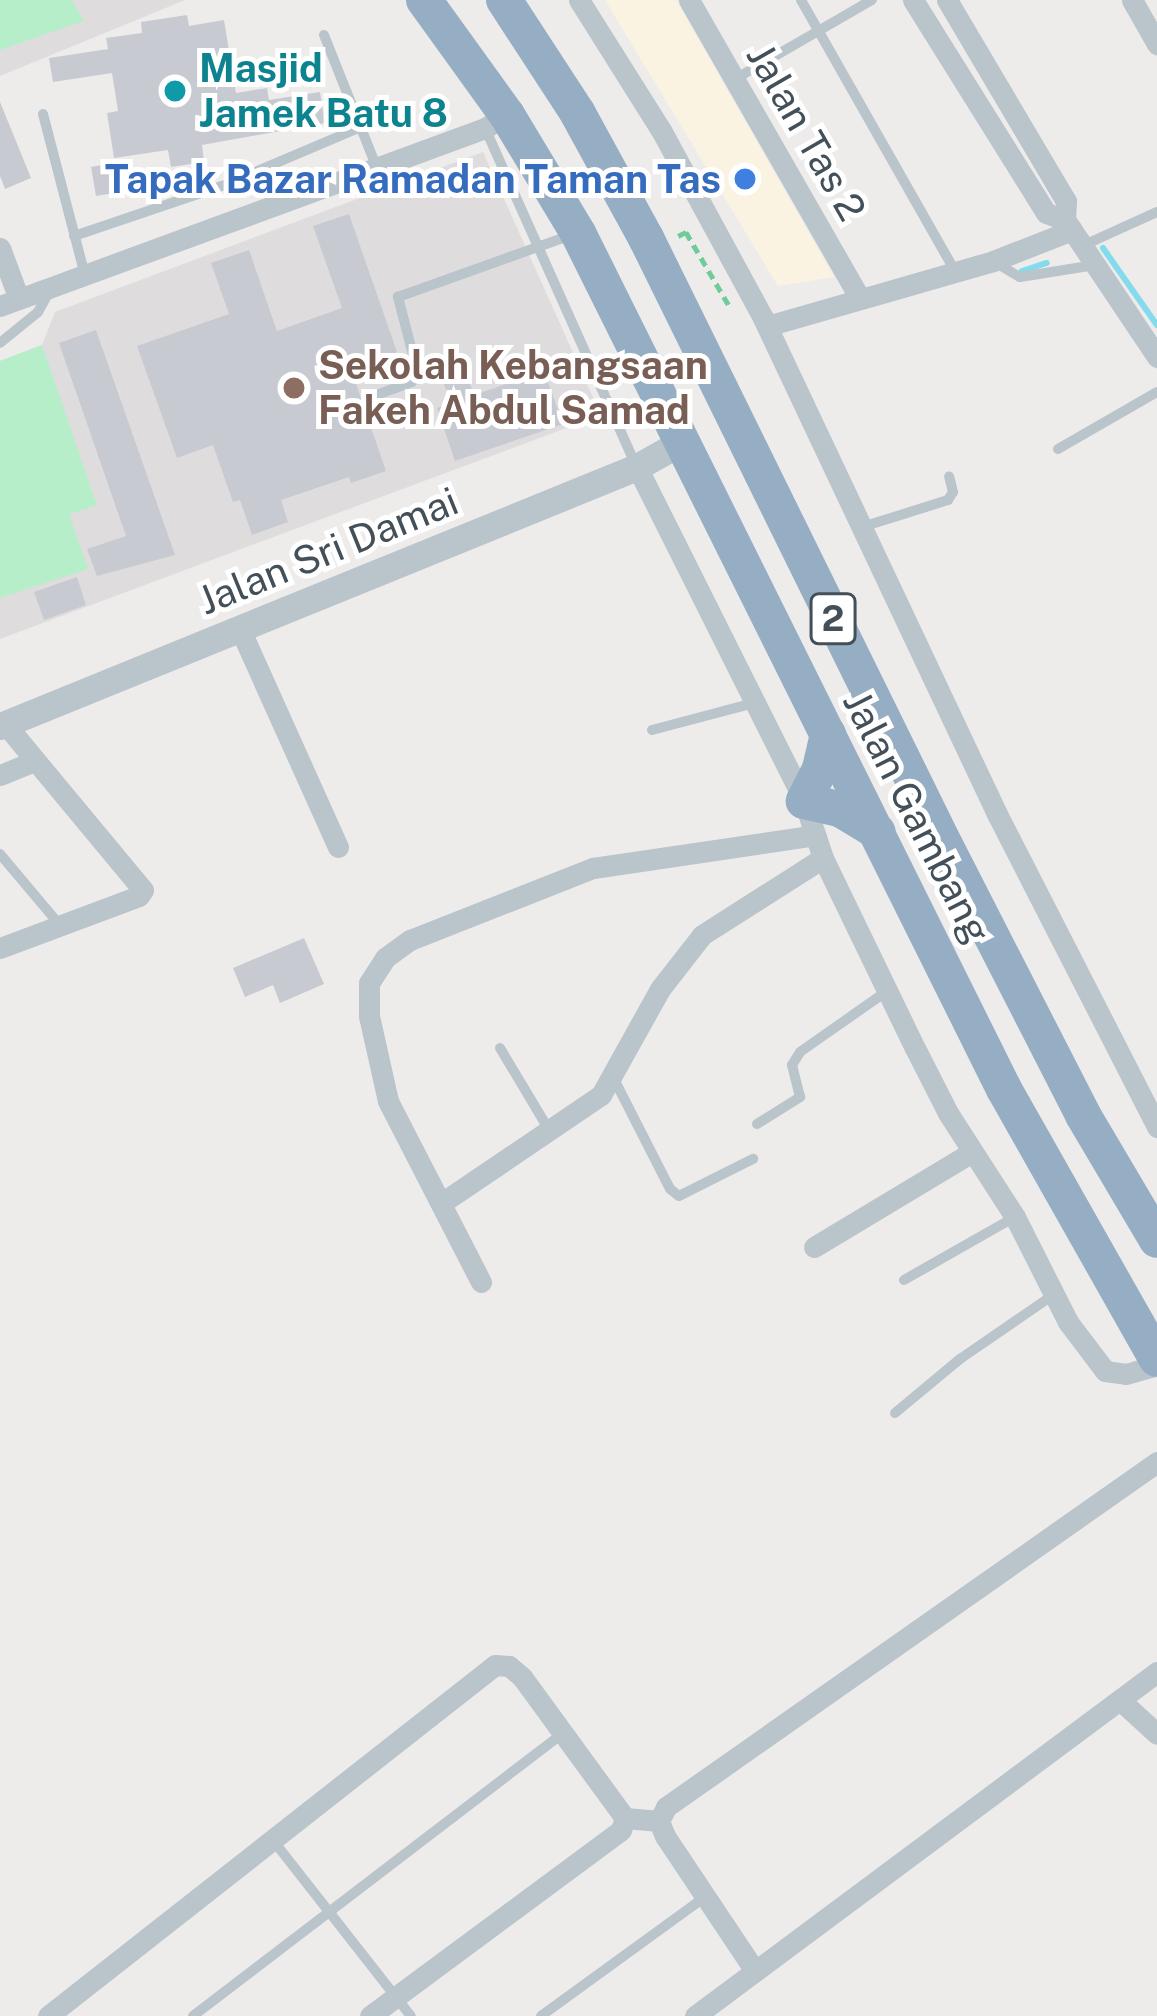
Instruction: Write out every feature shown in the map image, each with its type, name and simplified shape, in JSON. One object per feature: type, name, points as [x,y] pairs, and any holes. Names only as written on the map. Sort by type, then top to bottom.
[{"type":"highway","name":"Jalan Gambang","points":[[424,0],[496,122],[578,233],[1004,1089],[1157,1362]]},
{"type":"highway","name":"Jalan Gambang","points":[[504,0],[577,112],[646,238],[955,866],[1083,1115],[1157,1240]]},
{"type":"highway","points":[[814,831],[828,734]]},
{"type":"highway","points":[[814,831],[840,809],[878,832]]},
{"type":"street","points":[[579,0],[662,130],[767,326],[859,528],[1157,1126]]},
{"type":"street","name":"Jalan Tas 2","points":[[689,0],[860,299]]},
{"type":"street","points":[[913,0],[1046,213],[1073,232]]},
{"type":"street","points":[[947,0],[1066,201],[1073,232],[1157,357]]},
{"type":"street","points":[[1132,0],[1157,44]]},
{"type":"street","points":[[0,248],[10,302],[496,122]]},
{"type":"street","points":[[767,326],[993,261],[1073,232]]},
{"type":"street","name":"Jalan Sri Damai","points":[[3,725],[638,467],[683,441]]},
{"type":"street","points":[[638,467],[757,702],[887,992],[972,1152],[1015,1217],[1053,1295],[1094,1363],[1105,1371],[1126,1374],[1157,1362]]},
{"type":"street","points":[[240,629],[338,847]]},
{"type":"street","points":[[0,948],[142,893],[140,880],[3,725]]},
{"type":"street","points":[[0,776],[33,762]]},
{"type":"street","points":[[442,1202],[549,1130],[614,1079],[660,989],[702,935],[814,831]]},
{"type":"street","points":[[481,1282],[401,1132],[373,1047],[369,983],[385,958],[410,940],[593,868],[814,831]]},
{"type":"street","points":[[814,1247],[972,1152]]},
{"type":"street","points":[[659,1821],[679,1795],[1157,1462]]},
{"type":"street","points":[[48,2016],[495,1665],[515,1670],[626,1818],[659,1821]]},
{"type":"street","points":[[694,2016],[1157,1672]]},
{"type":"street","points":[[1120,1700],[1157,1734]]},
{"type":"street","points":[[370,2016],[621,1830],[626,1818]]},
{"type":"street","points":[[659,1821],[755,1971]]},
{"type":"lane","points":[[801,0],[955,271]]},
{"type":"lane","points":[[735,79],[872,0]]},
{"type":"lane","points":[[324,35],[377,168]]},
{"type":"lane","points":[[43,114],[85,275]]},
{"type":"lane","points":[[496,122],[537,248],[638,467]]},
{"type":"lane","points":[[74,236],[222,186],[361,127]]},
{"type":"lane","points":[[1073,232],[1157,212]]},
{"type":"lane","points":[[379,394],[412,382],[418,374],[398,297],[578,233]]},
{"type":"lane","points":[[993,261],[1020,277],[1095,266]]},
{"type":"lane","points":[[0,343],[38,312],[52,287]]},
{"type":"lane","points":[[1058,449],[1157,392]]},
{"type":"lane","points":[[859,528],[948,500],[953,492],[949,476]]},
{"type":"lane","points":[[652,730],[757,702]]},
{"type":"lane","points":[[0,854],[58,924]]},
{"type":"lane","points":[[757,1124],[800,1097],[793,1065],[800,1052],[887,992]]},
{"type":"lane","points":[[500,1048],[549,1130]]},
{"type":"lane","points":[[614,1079],[676,1195],[685,1196],[753,1159]]},
{"type":"lane","points":[[904,1280],[1015,1217]]},
{"type":"lane","points":[[895,1413],[960,1359],[1053,1295]]},
{"type":"lane","points":[[193,2016],[565,1732]]},
{"type":"lane","points":[[272,1839],[411,2016]]},
{"type":"lane","points":[[541,2016],[705,1897]]},
{"type":"shaded area","points":[[0,0],[185,0],[0,76]]},
{"type":"shaded area","name":"Tapak Bazar Ramadan Taman Tas","points":[[605,0],[676,0],[834,277],[778,286]]},
{"type":"shaded area","name":"Sekolah Kebangsaan Fakeh Abdul Samad","points":[[483,152],[601,415],[0,639],[0,361],[42,345],[55,312]]},
{"type":"green space","points":[[0,0],[72,0],[84,21],[0,50]]},
{"type":"green space","points":[[42,345],[97,505],[69,514],[88,569],[0,598],[0,361]]},
{"type":"building","name":"Masjid Jamek Batu 8","points":[[187,15],[189,26],[224,20],[236,93],[267,88],[269,100],[320,92],[325,123],[202,145],[204,162],[171,167],[168,150],[114,158],[107,113],[118,111],[112,73],[53,82],[49,58],[108,49],[106,38],[142,33],[141,22]]},
{"type":"building","points":[[0,102],[31,178],[5,189],[0,176]]},
{"type":"building","points":[[126,161],[131,190],[96,196],[91,167]]},
{"type":"building","points":[[349,214],[397,352],[351,369],[386,471],[351,483],[349,477],[281,500],[288,522],[252,535],[240,500],[233,502],[213,445],[177,458],[137,346],[229,314],[211,263],[249,250],[277,331],[342,308],[313,226]]},
{"type":"building","points":[[96,330],[175,555],[97,576],[87,549],[126,536],[59,343]]},
{"type":"building","points":[[459,353],[474,395],[544,371],[563,424],[455,461],[437,408],[451,403],[436,362]]},
{"type":"building","points":[[77,577],[86,605],[44,620],[34,592]]},
{"type":"building","points":[[304,938],[324,984],[280,1003],[273,985],[245,997],[233,968]]},
{"type":"waterway","points":[[1103,248],[1157,325]]},
{"type":"waterway","points":[[1022,271],[1047,263]]},
{"type":"place","name":"Masjid Jamek Batu 8","points":[[175,91]]},
{"type":"place","name":"Tapak Bazar Ramadan Taman Tas","points":[[745,179]]},
{"type":"place","name":"Sekolah Kebangsaan Fakeh Abdul Samad","points":[[294,388]]}]
